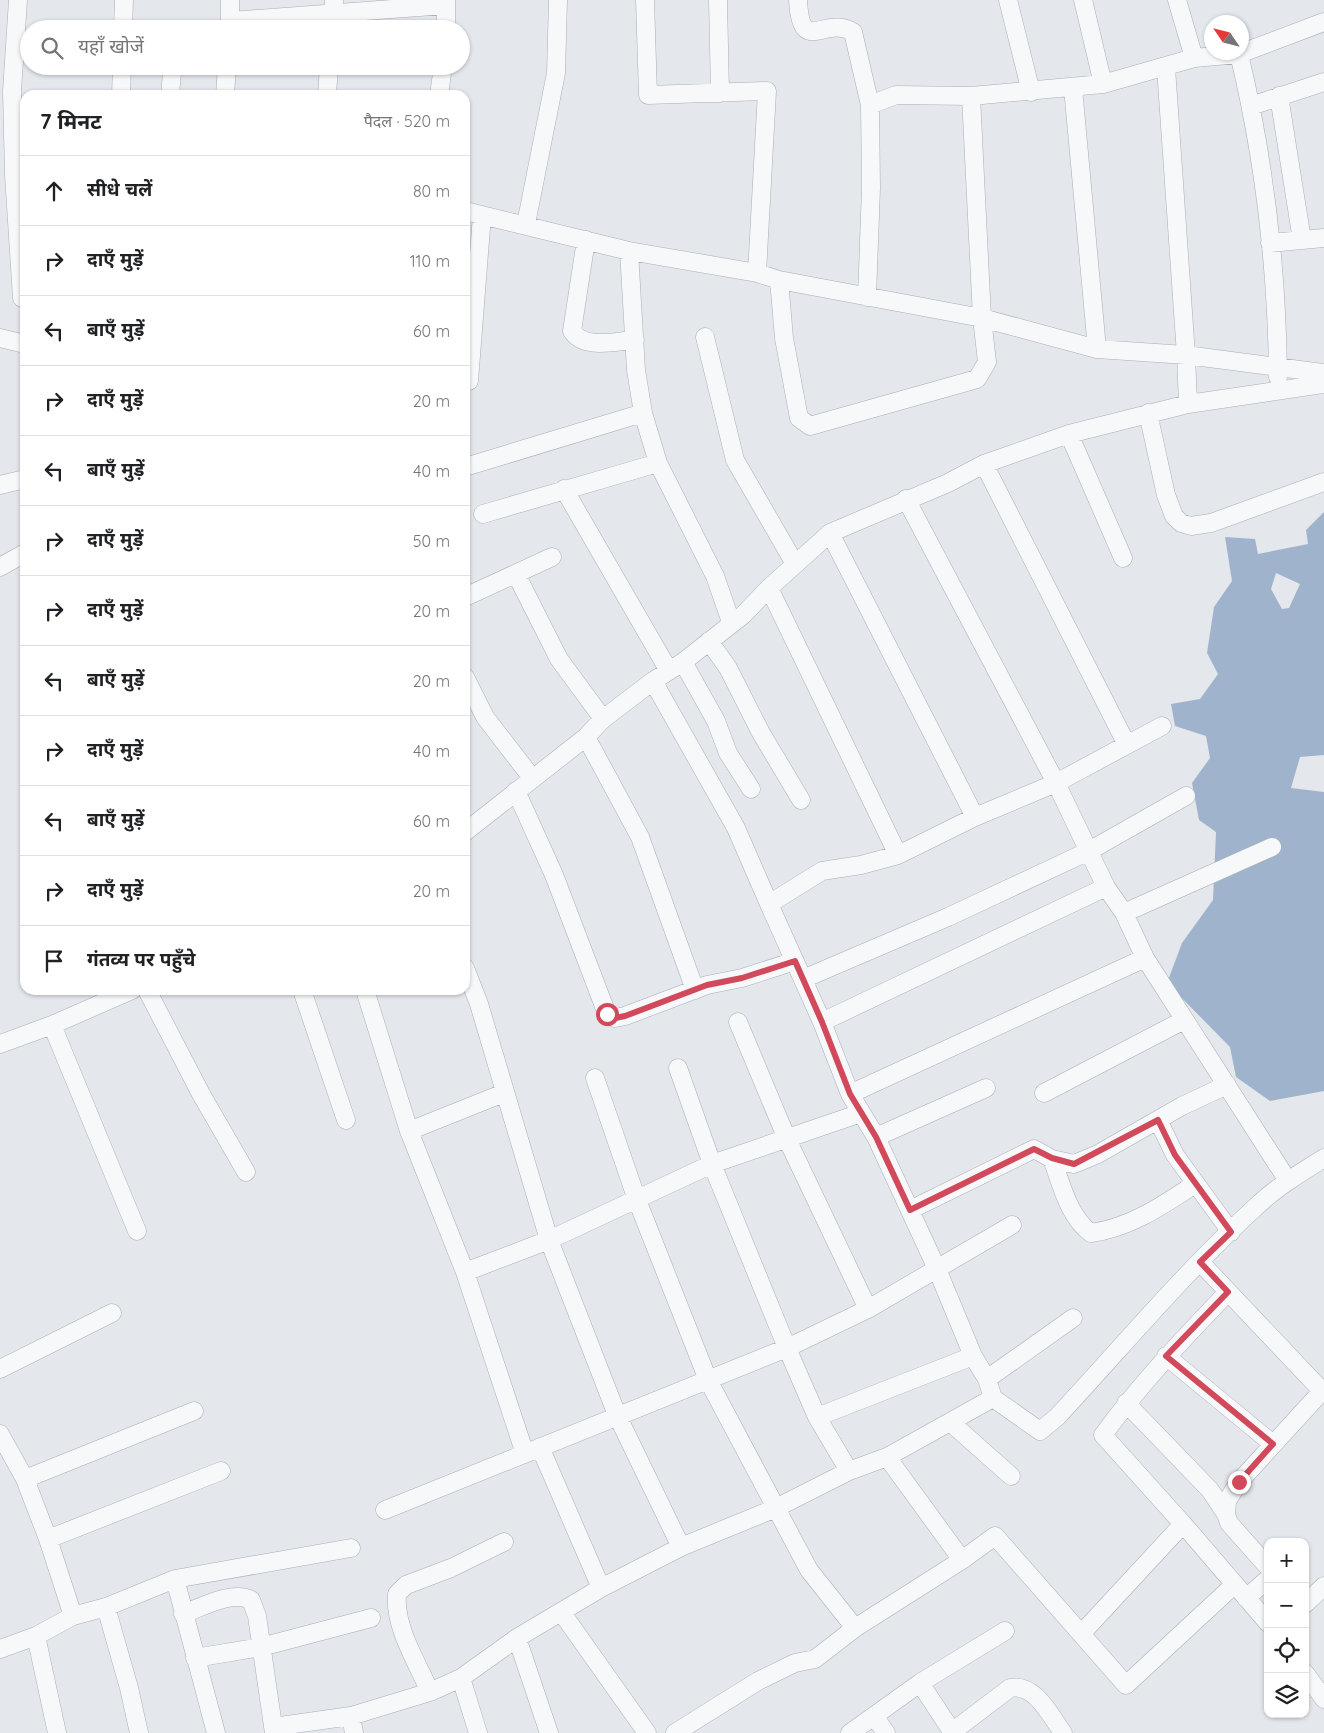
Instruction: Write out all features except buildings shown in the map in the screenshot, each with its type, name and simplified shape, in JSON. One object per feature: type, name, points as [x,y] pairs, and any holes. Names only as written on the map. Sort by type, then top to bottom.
[{"type":"street","points":[[18,0],[12,91],[13,175],[20,255]]},
{"type":"street","points":[[123,20],[124,0]]},
{"type":"street","points":[[230,0],[230,20]]},
{"type":"street","points":[[526,224],[556,73],[558,0]]},
{"type":"street","points":[[645,0],[648,95],[767,91],[757,272]]},
{"type":"street","points":[[718,0],[720,93]]},
{"type":"street","points":[[798,0],[799,22],[803,28],[812,31],[846,28],[853,32],[870,104],[871,188],[867,297]]},
{"type":"street","points":[[1008,0],[1031,92]]},
{"type":"street","points":[[1083,0],[1103,84]]},
{"type":"street","points":[[1177,0],[1194,58]]},
{"type":"street","points":[[277,20],[446,3],[446,20]]},
{"type":"street","points":[[1249,50],[1324,22]]},
{"type":"street","points":[[870,104],[896,95],[971,96],[1103,84],[1166,68],[1194,58],[1204,57]]},
{"type":"street","points":[[1240,60],[1251,106],[1270,244],[1278,390]]},
{"type":"street","points":[[1166,68],[1188,404]]},
{"type":"street","points":[[121,90],[122,75]]},
{"type":"street","points":[[170,90],[172,75]]},
{"type":"street","points":[[225,90],[226,75]]},
{"type":"street","points":[[327,90],[328,75]]},
{"type":"street","points":[[440,90],[442,75]]},
{"type":"street","points":[[1251,106],[1324,82]]},
{"type":"street","points":[[1073,88],[1097,349]]},
{"type":"street","points":[[779,280],[784,338],[799,418],[810,426],[977,379],[987,362],[982,318],[971,96]]},
{"type":"street","points":[[1279,96],[1302,240]]},
{"type":"street","points":[[470,340],[473,213],[526,224],[629,252],[757,272],[779,280],[982,318],[1097,349],[1186,356],[1324,373]]},
{"type":"street","points":[[1270,244],[1324,238]]},
{"type":"street","points":[[586,240],[572,331],[577,339],[589,343],[634,340]]},
{"type":"street","points":[[629,252],[634,340],[643,413],[658,463],[714,576],[731,622]]},
{"type":"street","points":[[0,338],[20,343]]},
{"type":"street","points":[[705,338],[735,460],[795,564]]},
{"type":"street","points":[[470,828],[586,737],[603,719],[676,667],[731,622],[743,615],[769,588],[830,533],[906,499],[948,483],[984,464],[1069,434],[1188,404],[1324,384]]},
{"type":"street","points":[[470,465],[643,413]]},
{"type":"street","points":[[1148,414],[1166,495],[1174,516],[1181,523],[1191,526],[1211,523],[1324,482]]},
{"type":"street","points":[[1069,434],[1123,558]]},
{"type":"street","points":[[483,514],[658,463]]},
{"type":"street","points":[[984,464],[1126,743]]},
{"type":"street","points":[[0,485],[20,480]]},
{"type":"street","points":[[564,489],[676,667],[716,721],[728,753],[751,789]]},
{"type":"street","points":[[906,499],[1056,783],[1106,887],[1124,913],[1145,958],[1288,1181]]},
{"type":"street","points":[[830,533],[976,817]]},
{"type":"street","points":[[0,567],[20,556]]},
{"type":"street","points":[[470,596],[552,557]]},
{"type":"street","points":[[516,574],[559,659],[603,719]]},
{"type":"street","points":[[769,588],[898,855]]},
{"type":"street","points":[[709,641],[728,668],[761,733],[801,800]]},
{"type":"street","points":[[654,681],[736,828],[822,1022],[850,1094],[876,1137],[937,1269],[972,1356],[987,1379],[993,1398],[1040,1431],[1057,1417],[1200,1262],[1259,1204],[1288,1181],[1324,1158]]},
{"type":"street","points":[[470,687],[485,717],[532,778]]},
{"type":"street","points":[[769,904],[822,871],[861,865],[898,855],[976,817],[1056,783],[1126,743],[1162,726]]},
{"type":"street","points":[[586,737],[640,837],[695,990]]},
{"type":"street","points":[[516,791],[554,875],[607,1014],[615,1018],[625,1016],[695,990],[795,961]]},
{"type":"street","points":[[803,979],[948,917],[1089,851],[1186,796]]},
{"type":"street","points":[[1124,913],[1272,847]]},
{"type":"street","points":[[822,1022],[1106,887]]},
{"type":"street","points":[[850,1094],[1145,958]]},
{"type":"street","points":[[470,981],[479,1004],[549,1240],[617,1415],[681,1546]]},
{"type":"street","points":[[0,1044],[52,1025],[121,995]]},
{"type":"street","points":[[150,995],[201,1094],[246,1172]]},
{"type":"street","points":[[304,995],[346,1120]]},
{"type":"street","points":[[368,995],[409,1131],[465,1272],[532,1451],[601,1588]]},
{"type":"street","points":[[1044,1094],[1184,1020]]},
{"type":"street","points":[[738,1022],[787,1139],[868,1309]]},
{"type":"street","points":[[52,1025],[137,1231]]},
{"type":"street","points":[[678,1068],[712,1164],[787,1348],[817,1417],[849,1471]]},
{"type":"street","points":[[595,1078],[637,1200],[708,1380],[809,1570],[855,1628]]},
{"type":"street","points":[[910,1210],[1034,1149],[1052,1158],[1074,1164],[1227,1085]]},
{"type":"street","points":[[876,1137],[986,1088]]},
{"type":"street","points":[[409,1131],[504,1093]]},
{"type":"street","points":[[465,1272],[549,1240],[712,1164],[861,1113]]},
{"type":"street","points":[[1158,1120],[1175,1155],[1231,1232]]},
{"type":"street","points":[[1052,1158],[1072,1209],[1082,1227],[1091,1233],[1102,1232],[1144,1216],[1195,1184]]},
{"type":"street","points":[[385,1510],[787,1348],[868,1309],[1012,1225]]},
{"type":"street","points":[[1200,1262],[1323,1392],[1239,1482],[1227,1501],[1226,1514]]},
{"type":"street","points":[[1228,1292],[1166,1356],[1126,1403],[1103,1435],[1264,1618]]},
{"type":"street","points":[[0,1369],[112,1312]]},
{"type":"street","points":[[987,1379],[1073,1318]]},
{"type":"street","points":[[817,1417],[972,1356]]},
{"type":"street","points":[[1166,1356],[1273,1444]]},
{"type":"street","points":[[183,1614],[233,1597],[245,1596],[251,1600],[258,1616],[273,1730],[352,1724],[461,1678],[517,1638],[562,1613],[601,1588],[681,1546],[776,1508],[849,1471],[887,1457],[993,1398]]},
{"type":"street","points":[[1126,1403],[1210,1490],[1226,1514],[1229,1523],[1264,1562]]},
{"type":"street","points":[[25,1479],[194,1411]]},
{"type":"street","points":[[950,1422],[1011,1476]]},
{"type":"street","points":[[0,1434],[25,1479],[48,1538],[73,1616]]},
{"type":"street","points":[[887,1457],[962,1560]]},
{"type":"street","points":[[48,1538],[221,1471]]},
{"type":"street","points":[[1081,1634],[1183,1524]]},
{"type":"street","points":[[676,1733],[758,1681],[795,1663],[815,1659],[855,1628],[962,1560],[995,1536],[1126,1685],[1240,1591],[1264,1581]]},
{"type":"street","points":[[430,1692],[399,1621],[396,1607],[397,1594],[406,1585],[451,1568],[504,1542]]},
{"type":"street","points":[[0,1649],[36,1636],[73,1616],[106,1607],[175,1579],[352,1548]]},
{"type":"street","points":[[175,1579],[216,1733]]},
{"type":"street","points":[[1309,1600],[1324,1586]]},
{"type":"street","points":[[106,1607],[129,1688],[138,1733]]},
{"type":"street","points":[[562,1613],[647,1733]]},
{"type":"street","points":[[195,1658],[261,1647],[370,1618]]},
{"type":"street","points":[[850,1733],[920,1683],[1005,1631]]},
{"type":"street","points":[[36,1636],[57,1733]]},
{"type":"street","points":[[517,1638],[541,1716],[549,1733]]},
{"type":"street","points":[[461,1678],[478,1733]]},
{"type":"street","points":[[1309,1678],[1324,1699]]},
{"type":"street","points":[[920,1683],[953,1732],[1010,1688],[1019,1686],[1027,1689],[1036,1697],[1063,1733]]},
{"type":"street","points":[[874,1716],[886,1733]]},
{"type":"water","points":[[1324,512],[1324,755],[1300,757],[1291,788],[1324,792],[1324,1091],[1270,1101],[1236,1077],[1230,1047],[1167,983],[1182,943],[1213,900],[1216,832],[1199,820],[1192,783],[1210,758],[1206,736],[1175,726],[1171,704],[1200,699],[1218,674],[1207,653],[1214,607],[1232,581],[1225,537],[1255,539],[1258,554],[1308,544],[1306,530]],"holes":[[[1276,573],[1300,584],[1289,608],[1282,609],[1271,589]]]},
{"type":"route","points":[[607,1014],[615,1018],[625,1016],[707,985],[742,978],[795,961],[822,1022],[850,1094],[876,1137],[910,1210],[1034,1149],[1062,1163],[1074,1164],[1098,1154],[1158,1120],[1175,1155],[1231,1232],[1200,1262],[1228,1292],[1166,1356],[1273,1444],[1239,1482]]}]
